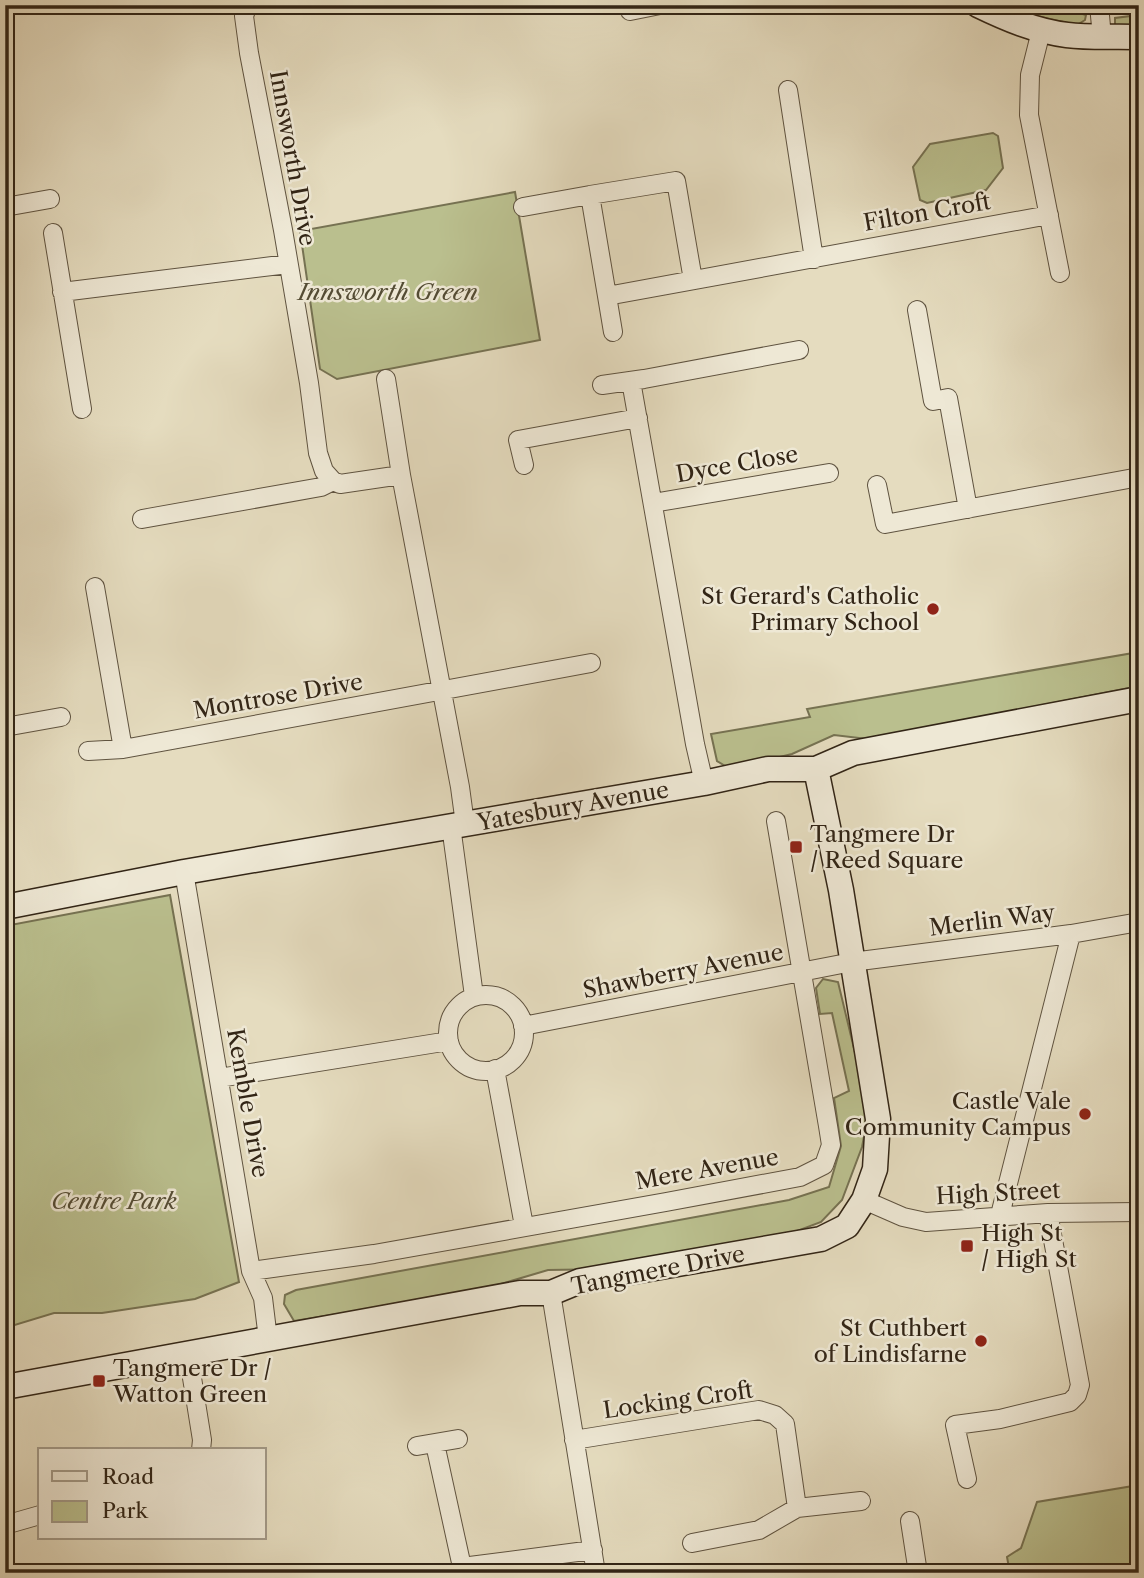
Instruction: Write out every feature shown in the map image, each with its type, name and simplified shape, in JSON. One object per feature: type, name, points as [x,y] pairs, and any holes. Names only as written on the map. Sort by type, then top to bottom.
[{"type":"street","name":"Innsworth Drive","points":[[248,5],[244,16],[249,53],[309,383],[318,453],[324,471],[333,481]]},
{"type":"street","points":[[630,11],[660,5]]},
{"type":"street","points":[[978,5],[1041,31],[1068,36],[1139,37]]},
{"type":"street","points":[[1099,5],[1102,37]]},
{"type":"street","points":[[1041,31],[1030,75],[1028,105],[1060,273]]},
{"type":"street","points":[[788,90],[814,259]]},
{"type":"street","points":[[523,207],[676,181],[693,280]]},
{"type":"street","points":[[590,195],[613,332]]},
{"type":"street","points":[[5,207],[50,199]]},
{"type":"street","name":"Filton Croft","points":[[607,296],[1049,215]]},
{"type":"street","points":[[52,233],[82,409]]},
{"type":"street","points":[[62,292],[288,264]]},
{"type":"street","points":[[917,310],[933,401],[948,398],[968,509]]},
{"type":"street","points":[[602,385],[799,350]]},
{"type":"street","points":[[386,379],[401,475],[442,691],[474,996]]},
{"type":"street","name":"Dyce Close","points":[[631,381],[704,783]]},
{"type":"street","points":[[524,465],[518,440],[638,418]]},
{"type":"street","name":"Dyce Close","points":[[653,503],[829,473]]},
{"type":"street","points":[[142,519],[321,487],[333,481],[340,484],[401,475]]},
{"type":"street","points":[[877,485],[885,524],[1139,477]]},
{"type":"street","points":[[95,587],[123,749]]},
{"type":"street","points":[[442,691],[591,663]]},
{"type":"street","name":"Montrose Drive","points":[[88,751],[123,749],[442,691]]},
{"type":"street","name":"Yatesbury Avenue","points":[[5,907],[184,872],[704,783],[768,769],[816,769],[853,753],[1139,699]]},
{"type":"street","points":[[5,727],[61,717]]},
{"type":"street","name":"Tangmere Drive","points":[[5,1387],[520,1293],[551,1293],[580,1281],[821,1239],[847,1226],[864,1200],[875,1169],[878,1119],[841,890],[816,769]]},
{"type":"street","name":"Mere Avenue","points":[[251,1271],[374,1254],[800,1177],[824,1165],[831,1145],[776,821]]},
{"type":"street","name":"Kemble Drive","points":[[184,872],[251,1271],[263,1298],[268,1339]]},
{"type":"street","name":"Merlin Way","points":[[852,962],[1071,934],[1139,922]]},
{"type":"street","points":[[1000,1215],[1071,934]]},
{"type":"street","name":"Shawberry Avenue","points":[[523,1027],[852,962]]},
{"type":"street","points":[[487,994],[500,997],[511,1004],[519,1014],[523,1027],[524,1038],[514,1058],[495,1069],[471,1068],[453,1052],[449,1041],[448,1030],[456,1009],[474,996],[487,994]]},
{"type":"street","points":[[219,1078],[449,1041]]},
{"type":"street","points":[[495,1069],[524,1226]]},
{"type":"street","name":"High Street","points":[[864,1200],[903,1217],[926,1222],[1000,1215],[1139,1212]]},
{"type":"street","points":[[967,1479],[955,1425],[1000,1419],[1046,1408],[1070,1402],[1077,1395],[1080,1385],[1048,1213]]},
{"type":"street","name":"Locking Croft","points":[[551,1293],[596,1573]]},
{"type":"street","points":[[188,1353],[201,1448]]},
{"type":"street","name":"Locking Croft","points":[[574,1440],[759,1410],[775,1415],[785,1424],[797,1508]]},
{"type":"street","points":[[458,1439],[426,1445],[462,1567],[593,1550]]},
{"type":"street","points":[[692,1544],[759,1530],[797,1508],[861,1501]]},
{"type":"street","points":[[5,1524],[38,1516]]},
{"type":"street","points":[[910,1521],[918,1573]]},
{"type":"green space","points":[[1005,5],[1053,5],[1086,15],[1085,20],[1077,25],[1032,15]]},
{"type":"green space","points":[[1139,15],[1139,23],[1130,28],[1115,26],[1115,18]]},
{"type":"green space","points":[[993,133],[998,136],[1003,168],[986,190],[927,203],[920,200],[913,167],[930,144]]},
{"type":"green space","name":"Innsworth Green","points":[[515,192],[540,340],[337,379],[320,369],[300,231]]},
{"type":"green space","points":[[1139,652],[1139,686],[876,740],[834,735],[792,754],[730,769],[717,761],[711,734],[810,717],[807,709]]},
{"type":"green space","name":"Centre Park","points":[[170,895],[239,1282],[195,1299],[102,1313],[54,1313],[5,1328],[5,926]]},
{"type":"green space","points":[[823,979],[838,982],[869,1111],[862,1147],[842,1200],[821,1222],[784,1236],[609,1269],[548,1270],[474,1292],[294,1321],[284,1304],[285,1295],[296,1290],[789,1200],[829,1187],[841,1146],[834,1098],[849,1091],[832,1013],[820,1014],[816,988]]},
{"type":"green space","points":[[1139,1485],[1139,1573],[1010,1573],[1007,1557],[1021,1548],[1037,1502]]},
{"type":"place","name":"St Gerard's Catholic Primary School","points":[[933,609]]},
{"type":"place","name":"Tangmere Dr / Reed Square","points":[[796,847]]},
{"type":"place","name":"Castle Vale Community Campus","points":[[1085,1114]]},
{"type":"place","name":"High St / High St","points":[[967,1246]]},
{"type":"place","name":"St Cuthbert of Lindisfarne","points":[[981,1341]]},
{"type":"place","name":"Tangmere Dr / Watton Green","points":[[99,1381]]}]
